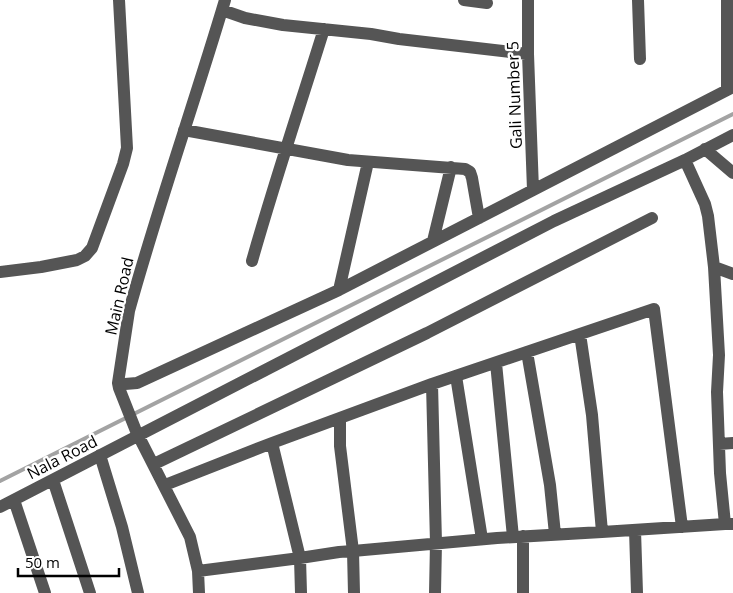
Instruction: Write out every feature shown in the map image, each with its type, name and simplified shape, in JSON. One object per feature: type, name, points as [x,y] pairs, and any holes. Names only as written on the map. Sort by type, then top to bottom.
[{"type":"street","points":[[0,272],[77,260],[86,256],[92,248],[123,164],[127,148],[119,0]]},
{"type":"street","points":[[464,0],[487,3]]},
{"type":"street","name":"Gali Number 5","points":[[528,0],[533,190]]},
{"type":"street","points":[[638,0],[640,59]]},
{"type":"street","points":[[199,593],[198,571],[190,538],[138,433],[119,387],[137,383],[339,290],[730,88],[727,0]]},
{"type":"street","points":[[223,5],[245,18],[283,25],[528,54]]},
{"type":"street","name":"Main Road","points":[[119,387],[129,311],[223,5]]},
{"type":"street","points":[[252,262],[267,208],[324,29]]},
{"type":"street","points":[[184,130],[348,160],[465,169],[470,172],[472,178],[479,218]]},
{"type":"street","name":"Nala Road","points":[[0,507],[100,456],[138,433],[554,221],[733,135]]},
{"type":"street","points":[[705,149],[733,173]]},
{"type":"street","points":[[198,571],[339,552],[436,543],[729,524],[719,444],[717,392],[720,354],[714,267],[705,204],[684,160]]},
{"type":"street","points":[[339,290],[368,162]]},
{"type":"street","points":[[433,241],[451,167]]},
{"type":"street","points":[[154,464],[427,333],[652,218]]},
{"type":"street","points":[[714,267],[733,274]]},
{"type":"street","points":[[165,486],[272,443],[432,384],[654,309],[682,527]]},
{"type":"street","points":[[580,334],[592,415],[602,532]]},
{"type":"street","points":[[527,352],[550,485],[555,534]]},
{"type":"street","points":[[496,363],[518,537],[523,593]]},
{"type":"street","points":[[456,376],[482,539]]},
{"type":"street","points":[[432,384],[436,543],[435,593]]},
{"type":"street","points":[[340,418],[340,446],[353,551],[354,593]]},
{"type":"street","points":[[272,443],[300,558],[302,593]]},
{"type":"street","points":[[719,444],[733,443]]},
{"type":"street","points":[[100,456],[122,527],[138,593]]},
{"type":"street","points":[[53,480],[90,593]]},
{"type":"street","points":[[14,500],[45,593]]},
{"type":"street","points":[[635,530],[636,593]]},
{"type":"waterway","points":[[0,481],[733,114]]}]
